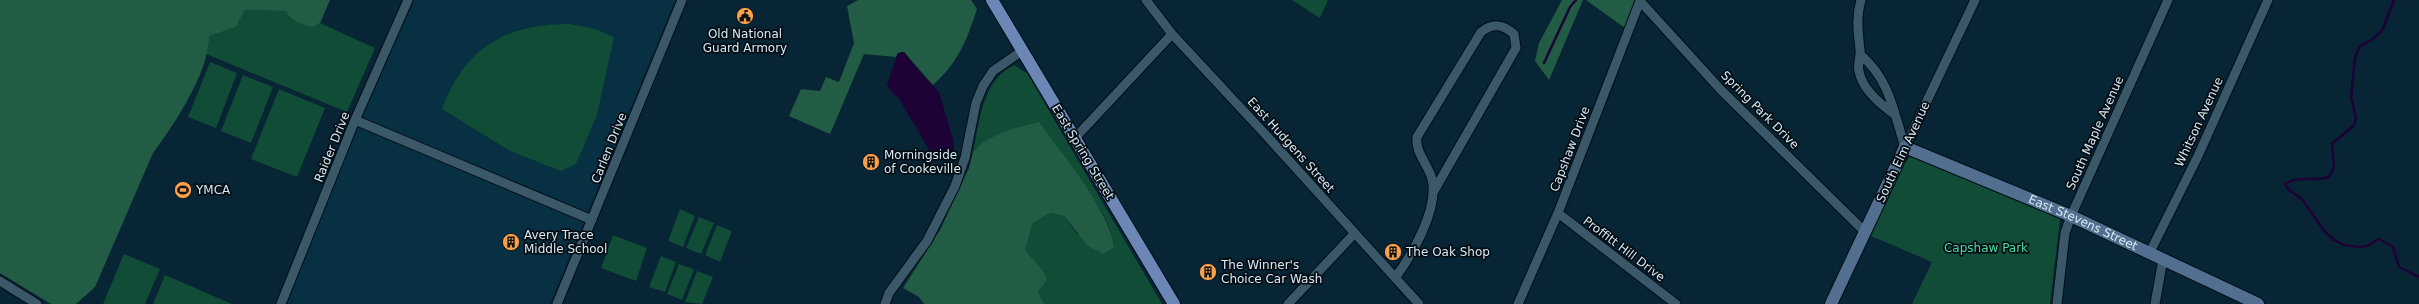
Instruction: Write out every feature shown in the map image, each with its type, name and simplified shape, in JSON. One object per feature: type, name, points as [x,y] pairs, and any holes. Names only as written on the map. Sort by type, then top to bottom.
[{"type":"main road","name":"East Spring Street","points":[[992,0],[1174,304]]},
{"type":"street","name":"Raider Drive","points":[[281,304],[355,120],[408,0]]},
{"type":"street","name":"Carlen Drive","points":[[557,304],[682,0]]},
{"type":"street","name":"East Hudgens Street","points":[[1146,0],[1172,34],[1266,134],[1354,234],[1419,304]]},
{"type":"street","points":[[1861,0],[1857,14],[1861,55],[1858,71],[1865,85],[1878,102],[1894,114]]},
{"type":"street","name":"South Elm Avenue","points":[[1831,304],[1975,0]]},
{"type":"street","name":"South Maple Avenue","points":[[2056,304],[2065,233],[2071,216],[2168,0]]},
{"type":"street","name":"Whitson Avenue","points":[[2150,252],[2198,156],[2268,0]]},
{"type":"street","name":"Capshaw Drive","points":[[1518,304],[1558,213],[1640,1]]},
{"type":"street","name":"Spring Park Drive","points":[[1640,1],[1721,90],[1770,136],[1865,232]]},
{"type":"street","points":[[1395,278],[1407,262],[1416,243],[1434,191],[1516,48],[1514,34],[1507,28],[1499,25],[1489,26],[1481,32],[1417,137],[1418,152],[1428,168],[1434,191]]},
{"type":"street","points":[[1075,138],[1172,34]]},
{"type":"street","points":[[885,304],[889,293],[927,241],[954,186],[965,158],[976,103],[983,86],[993,71],[1022,51]]},
{"type":"street","points":[[1861,55],[1873,66],[1888,90],[1905,147]]},
{"type":"street","points":[[355,120],[592,220]]},
{"type":"street","name":"East Stevens Street","points":[[1905,147],[2071,216],[2258,304]]},
{"type":"street","name":"Proffitt Hill Drive","points":[[1558,213],[1676,304]]},
{"type":"street","points":[[1288,304],[1354,234]]},
{"type":"street","points":[[2155,304],[2163,259]]},
{"type":"street","points":[[0,281],[37,304]]},
{"type":"shaded area","points":[[414,0],[675,0],[550,304],[287,304],[363,113]]},
{"type":"shaded area","points":[[904,52],[939,92],[953,139],[954,148],[952,157],[944,160],[931,153],[898,97],[893,94],[887,84],[898,53]]},
{"type":"green space","points":[[0,0],[330,0],[320,23],[313,27],[301,24],[294,20],[286,11],[245,10],[236,27],[210,36],[207,54],[200,75],[175,122],[153,153],[95,287],[76,304],[51,304],[0,273]]},
{"type":"green space","points":[[858,0],[971,0],[977,9],[961,50],[949,68],[933,85],[904,52],[898,53],[896,57],[864,54],[830,134],[789,116],[801,89],[820,91],[826,77],[839,82],[854,43],[847,6]]},
{"type":"green space","points":[[1292,0],[1328,0],[1320,18]]},
{"type":"green space","points":[[1562,0],[1583,0],[1549,80],[1535,61],[1539,43]]},
{"type":"green space","points":[[1586,0],[1636,0],[1625,28]]},
{"type":"green space","points":[[245,10],[286,11],[313,27],[320,23],[375,48],[347,112],[206,54],[210,36],[236,27]]},
{"type":"green space","points":[[570,24],[595,29],[614,37],[597,115],[576,164],[561,171],[510,151],[442,109],[451,88],[463,70],[476,55],[491,43],[507,35],[526,29],[547,25]]},
{"type":"green space","points":[[210,62],[237,73],[216,128],[188,117]]},
{"type":"green space","points":[[1014,65],[1027,73],[1162,304],[1044,304],[1038,292],[1047,280],[1046,276],[1025,250],[1033,223],[1050,213],[1064,216],[1076,233],[1114,247],[1108,224],[1102,212],[1064,158],[983,142],[973,152],[984,102],[989,91],[1003,72]]},
{"type":"green space","points":[[243,75],[273,87],[251,143],[221,131]]},
{"type":"green space","points":[[279,89],[325,108],[297,177],[251,159]]},
{"type":"green space","points":[[1039,122],[1084,183],[1095,201],[1111,233],[1114,247],[1103,254],[1088,246],[1064,216],[1050,213],[1033,223],[1025,250],[1046,276],[1047,280],[1038,292],[1044,304],[924,304],[919,297],[903,288],[940,230],[969,168],[973,152],[983,142],[1005,131]]},
{"type":"green space","name":"Capshaw Park","points":[[1911,156],[2060,219],[2050,304],[1912,304],[1932,262],[1871,236],[1904,163]]},
{"type":"green space","points":[[680,209],[695,216],[683,247],[668,241]]},
{"type":"green space","points":[[699,217],[714,223],[701,254],[686,248]]},
{"type":"green space","points":[[717,225],[732,231],[720,262],[705,255]]},
{"type":"green space","points":[[613,235],[647,248],[636,281],[601,268]]},
{"type":"green space","points":[[124,254],[160,269],[145,304],[103,304]]},
{"type":"green space","points":[[661,256],[676,262],[665,292],[649,287]]},
{"type":"green space","points":[[679,264],[694,269],[682,300],[667,294]]},
{"type":"green space","points":[[697,271],[713,277],[702,304],[685,302]]},
{"type":"green space","points":[[165,275],[232,304],[153,304]]},
{"type":"waterway","points":[[1544,63],[1570,7],[1576,0]]},
{"type":"waterway","points":[[2394,0],[2383,29],[2373,39],[2360,46],[2355,58],[2351,97],[2356,118],[2354,125],[2332,144],[2334,167],[2329,177],[2318,179],[2301,179],[2290,181],[2285,184],[2289,190],[2302,199],[2325,232],[2334,240],[2344,245],[2359,247],[2367,246],[2379,239],[2393,247],[2399,267],[2419,277]]},
{"type":"place","name":"Old National Guard Armory","points":[[745,16]]},
{"type":"place","name":"Morningside of Cookeville","points":[[871,162]]},
{"type":"place","name":"YMCA","points":[[183,190]]},
{"type":"place","name":"Avery Trace Middle School","points":[[511,242]]},
{"type":"place","name":"The Oak Shop","points":[[1393,252]]},
{"type":"place","name":"The Winner's Choice Car Wash","points":[[1208,272]]}]
